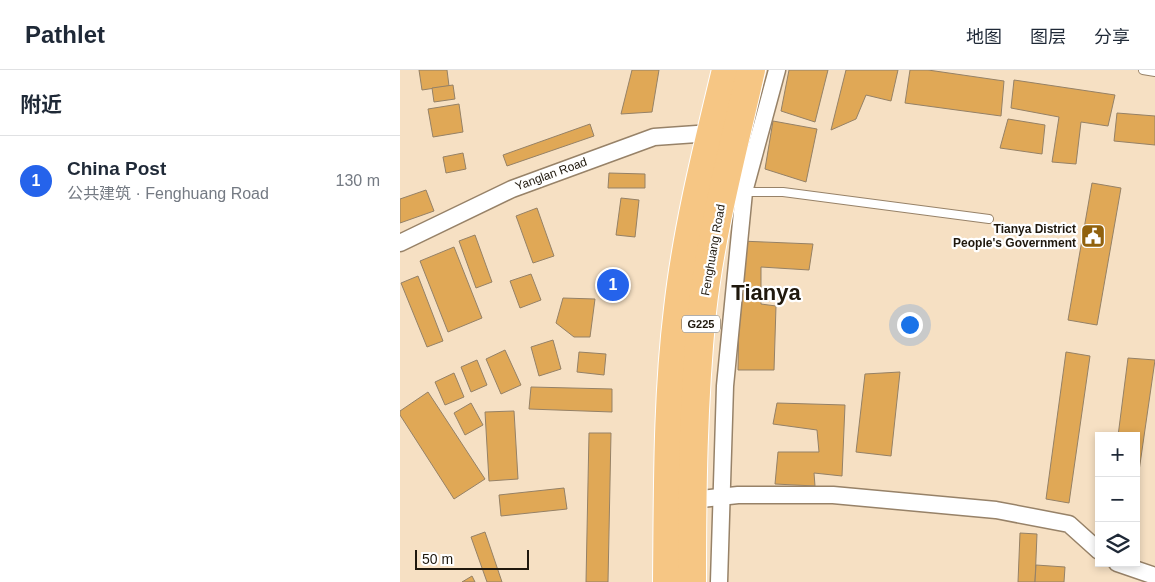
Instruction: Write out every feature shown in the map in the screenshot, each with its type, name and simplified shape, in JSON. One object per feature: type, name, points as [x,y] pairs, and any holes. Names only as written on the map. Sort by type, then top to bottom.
[{"type":"highway","name":"Fenghuang Road","points":[[667,582],[668,437],[678,308],[698,188],[726,70]]},
{"type":"highway","name":"Fenghuang Road","points":[[692,582],[693,438],[702,311],[733,193],[751,70]]},
{"type":"street","points":[[719,582],[720,497],[733,193],[777,70]]},
{"type":"street","name":"Yanglan Road","points":[[400,243],[512,189],[654,137],[711,133]]},
{"type":"street","points":[[692,500],[720,497],[833,495],[1013,512],[1070,524],[1095,547]]},
{"type":"street","points":[[1129,567],[1155,576]]},
{"type":"lane","points":[[1144,70],[1155,72]]},
{"type":"lane","points":[[733,193],[783,192],[989,219]]},
{"type":"building","points":[[419,70],[447,70],[449,86],[422,90]]},
{"type":"building","points":[[632,70],[659,70],[652,112],[621,114]]},
{"type":"building","points":[[789,70],[828,70],[815,122],[781,111]]},
{"type":"building","points":[[846,70],[898,70],[891,101],[866,95],[856,119],[831,130]]},
{"type":"building","points":[[910,70],[928,70],[1004,81],[1001,116],[905,103]]},
{"type":"building","points":[[1014,80],[1115,95],[1108,126],[1081,122],[1076,164],[1052,162],[1059,117],[1011,108]]},
{"type":"building","points":[[453,85],[455,99],[434,102],[432,88]]},
{"type":"building","points":[[459,104],[463,132],[433,137],[428,109]]},
{"type":"building","points":[[1117,113],[1155,116],[1155,145],[1114,141]]},
{"type":"building","points":[[1008,119],[1045,125],[1042,154],[1000,148]]},
{"type":"building","points":[[773,121],[817,129],[806,182],[765,169]]},
{"type":"building","points":[[590,124],[594,136],[507,166],[503,155]]},
{"type":"building","points":[[463,153],[466,169],[446,173],[443,157]]},
{"type":"building","points":[[609,173],[645,174],[645,188],[608,188]]},
{"type":"building","points":[[1092,183],[1121,188],[1097,325],[1068,320]]},
{"type":"building","points":[[426,190],[434,211],[400,223],[400,199]]},
{"type":"building","points":[[621,198],[639,200],[635,237],[616,235]]},
{"type":"building","points":[[537,208],[554,256],[533,263],[516,216]]},
{"type":"building","points":[[475,235],[492,282],[476,288],[459,241]]},
{"type":"building","points":[[740,241],[813,244],[809,270],[761,267],[761,304],[776,306],[774,370],[738,370]]},
{"type":"building","points":[[454,247],[482,318],[448,332],[420,261]]},
{"type":"building","points":[[531,274],[541,300],[520,308],[510,281]]},
{"type":"building","points":[[418,276],[443,341],[427,347],[401,283]]},
{"type":"building","points":[[563,298],[595,299],[590,337],[574,337],[556,323]]},
{"type":"building","points":[[553,340],[561,369],[539,376],[531,347]]},
{"type":"building","points":[[505,350],[521,385],[501,394],[486,359]]},
{"type":"building","points":[[579,352],[606,354],[604,375],[577,372]]},
{"type":"building","points":[[1066,352],[1090,356],[1069,503],[1046,499]]},
{"type":"building","points":[[1128,358],[1155,360],[1140,464],[1140,432],[1119,432]]},
{"type":"building","points":[[477,360],[487,385],[471,392],[461,367]]},
{"type":"building","points":[[900,372],[891,456],[856,452],[865,374]]},
{"type":"building","points":[[454,373],[464,397],[445,405],[435,382]]},
{"type":"building","points":[[531,387],[612,389],[612,412],[529,409]]},
{"type":"building","points":[[428,392],[485,479],[454,499],[400,415],[400,411]]},
{"type":"building","points":[[471,403],[483,425],[465,435],[454,413]]},
{"type":"building","points":[[777,403],[845,405],[842,476],[814,473],[815,486],[775,484],[778,452],[819,452],[817,430],[773,424]]},
{"type":"building","points":[[514,411],[518,479],[489,481],[485,412]]},
{"type":"building","points":[[589,433],[611,433],[608,582],[586,582]]},
{"type":"building","points":[[564,488],[567,509],[501,516],[499,495]]},
{"type":"building","points":[[485,532],[502,582],[487,582],[471,537]]},
{"type":"building","points":[[1020,533],[1037,534],[1035,582],[1018,582]]},
{"type":"building","points":[[1036,565],[1065,567],[1064,582],[1035,582]]},
{"type":"building","points":[[472,576],[475,582],[462,582]]},
{"type":"place","name":"Tianya District People's Government","points":[[1093,236]]},
{"type":"place","name":"China Post","points":[[613,285]]},
{"type":"district","name":"Tianya","points":[[766,292]]}]
